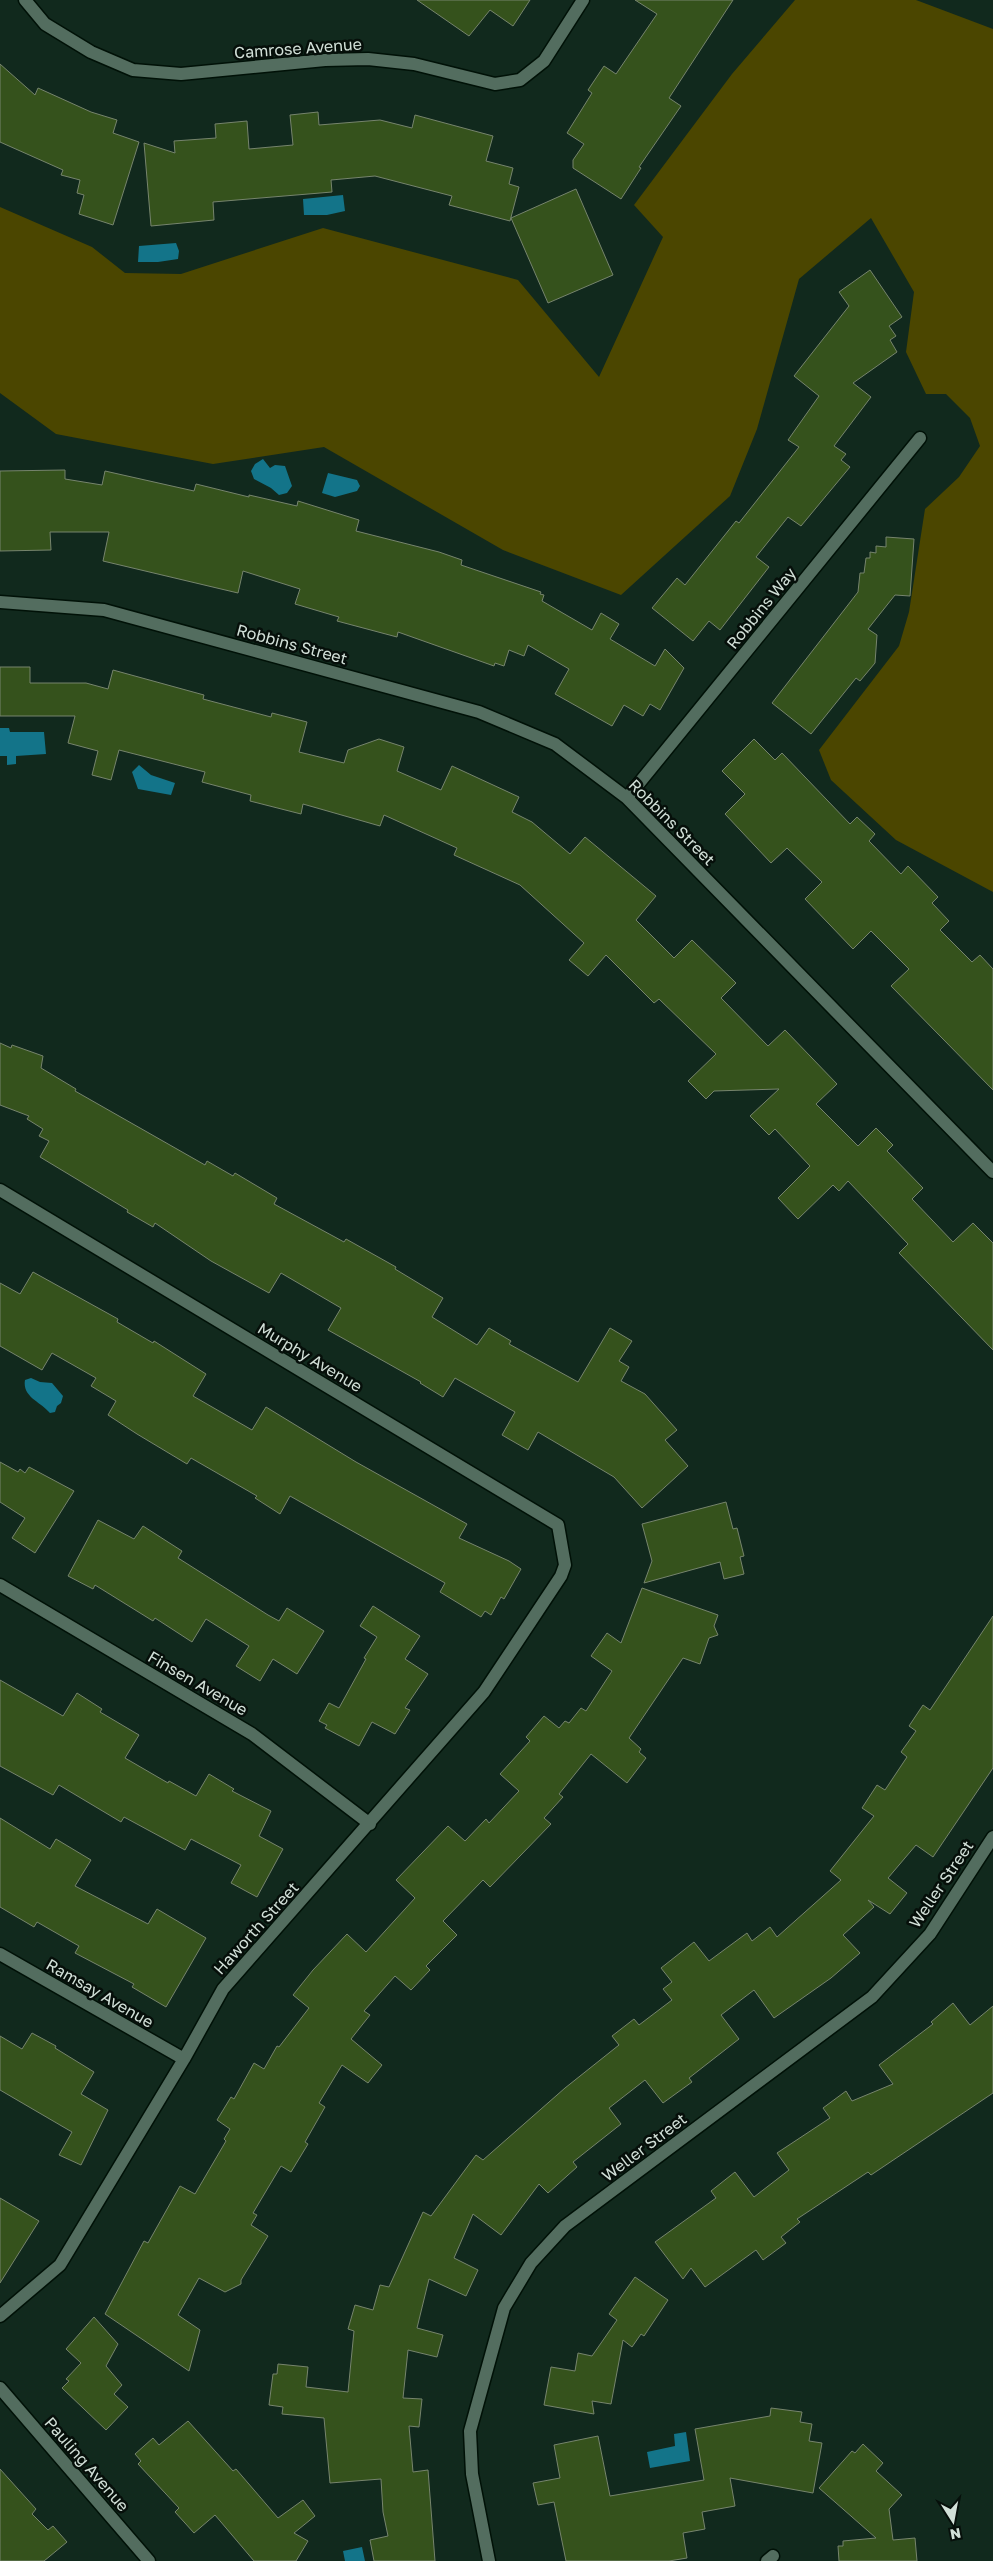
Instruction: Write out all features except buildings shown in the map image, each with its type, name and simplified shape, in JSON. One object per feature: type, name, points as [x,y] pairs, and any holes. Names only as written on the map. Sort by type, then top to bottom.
[{"type":"street","name":"Camrose Avenue","points":[[25,0],[45,24],[90,52],[133,70],[181,74],[325,60],[368,59],[414,64],[495,84],[520,80],[544,61],[583,0]]},
{"type":"street","name":"Robbins Way","points":[[627,798],[920,438]]},
{"type":"street","name":"Robbins Street","points":[[0,602],[104,610],[479,712],[555,744],[627,798],[993,1172]]},
{"type":"street","name":"Murphy Avenue","points":[[0,1190],[558,1525],[566,1565],[561,1576]]},
{"type":"street","name":"Haworth Street","points":[[0,2316],[60,2266],[184,2059],[223,1989],[370,1824],[484,1692],[561,1576]]},
{"type":"street","name":"Finsen Avenue","points":[[0,1585],[252,1734],[370,1824]]},
{"type":"street","name":"Weller Street","points":[[489,2561],[472,2474],[470,2430],[504,2308],[531,2263],[565,2226],[872,1997],[930,1934],[993,1838]]},
{"type":"street","name":"Ramsay Avenue","points":[[0,1954],[184,2059]]},
{"type":"street","name":"Pauling Avenue","points":[[0,2388],[149,2561]]},
{"type":"shaded area","points":[[795,0],[916,0],[993,29],[993,892],[896,840],[831,780],[819,750],[899,646],[909,612],[925,509],[959,477],[980,446],[970,418],[946,394],[926,394],[906,352],[914,292],[871,218],[799,279],[757,429],[730,496],[621,595],[503,550],[324,447],[213,464],[56,434],[0,393],[0,207],[92,247],[125,273],[181,274],[323,228],[518,280],[599,377],[663,237],[634,205],[732,74]]},
{"type":"water","points":[[343,195],[345,211],[327,215],[304,215],[303,199]]},
{"type":"water","points":[[176,243],[179,251],[178,259],[138,262],[139,246]]},
{"type":"water","points":[[263,459],[270,468],[275,465],[285,466],[292,486],[287,493],[279,495],[271,488],[254,479],[251,471],[255,464]]},
{"type":"water","points":[[328,473],[357,480],[360,486],[357,491],[335,497],[322,493]]},
{"type":"water","points":[[0,728],[9,728],[10,732],[44,732],[46,754],[16,756],[16,764],[7,765],[7,756],[0,756]]},
{"type":"water","points":[[139,765],[151,775],[175,783],[171,795],[138,789],[132,772]]},
{"type":"water","points":[[31,1378],[40,1382],[52,1383],[63,1396],[55,1412],[50,1413],[26,1391],[25,1380]]},
{"type":"water","points":[[686,2432],[690,2461],[650,2468],[647,2452],[675,2446],[674,2434]]},
{"type":"water","points":[[362,2547],[365,2561],[345,2561],[343,2551]]}]
